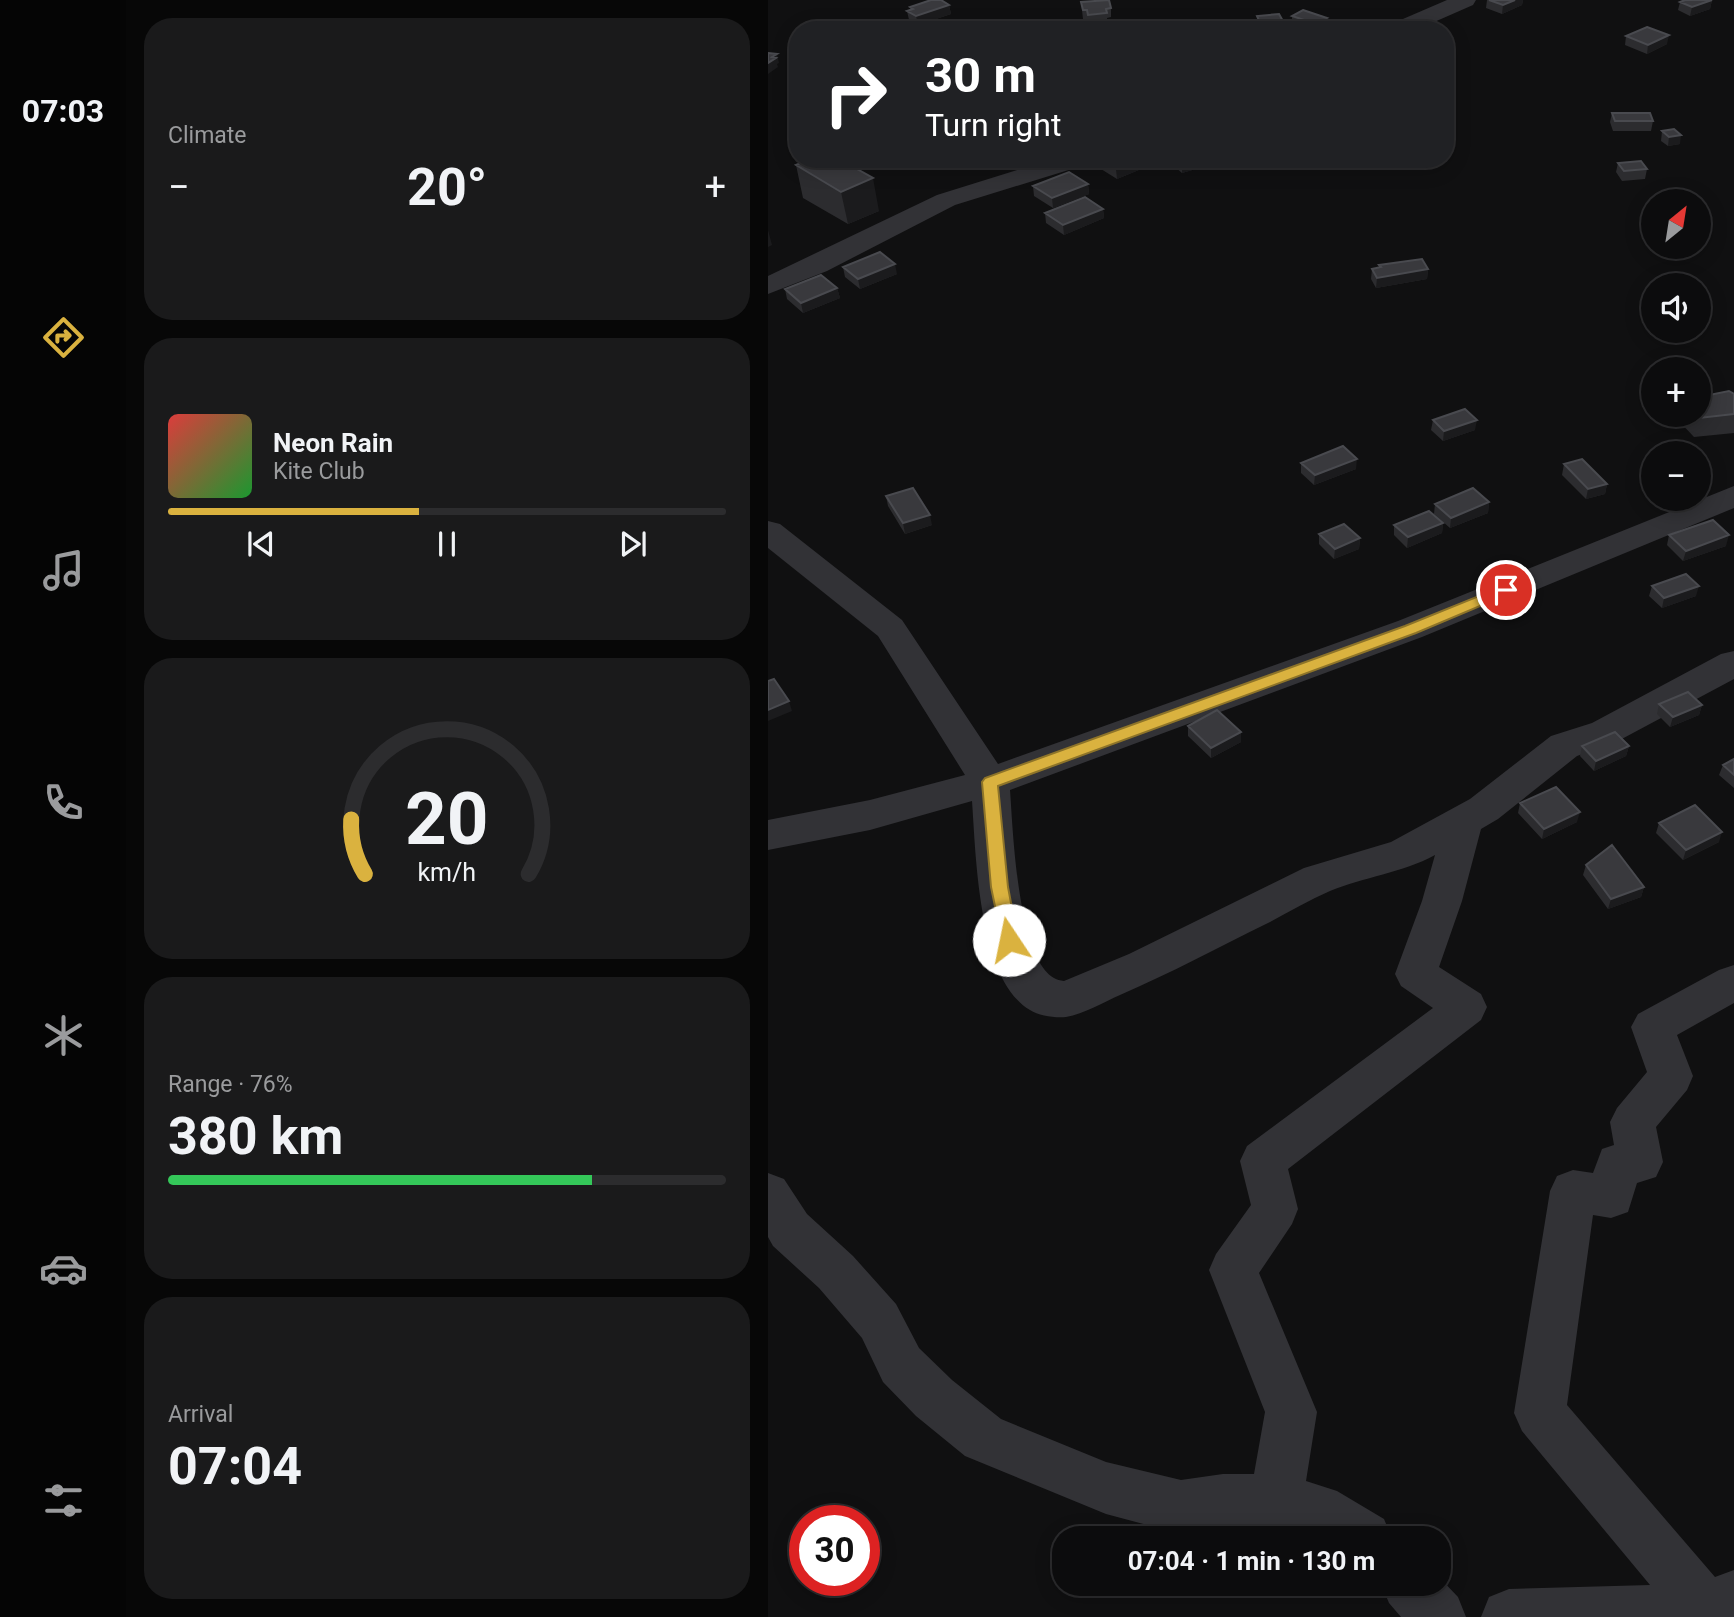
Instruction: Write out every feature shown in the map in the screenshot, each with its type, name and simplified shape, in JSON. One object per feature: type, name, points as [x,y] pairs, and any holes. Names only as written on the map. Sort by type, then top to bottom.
[{"type":"street","points":[[1417,21],[1465,0]]},
{"type":"street","points":[[768,286],[817,265],[946,200],[1050,168]]},
{"type":"street","points":[[768,835],[870,815],[990,782],[1410,629],[1734,496]]},
{"type":"street","points":[[768,531],[890,628],[990,782],[999,887],[1009,940],[1019,968],[1032,987],[1045,998],[1066,999],[1133,970],[1318,879],[1403,854],[1484,809],[1564,746],[1604,732],[1734,663]]},
{"type":"street","points":[[1276,1501],[1291,1412],[1233,1270],[1275,1209],[1263,1161],[1466,1007],[1416,974],[1442,901],[1464,820]]},
{"type":"street","points":[[1721,1604],[1540,1413],[1573,1191],[1611,1197],[1618,1164],[1640,1162],[1633,1122],[1671,1076],[1653,1027],[1734,982]]},
{"type":"street","points":[[768,1194],[790,1230],[836,1272],[879,1321],[900,1365],[934,1398],[983,1438],[1106,1488],[1181,1507],[1223,1501],[1276,1501],[1318,1510],[1345,1526]]},
{"type":"street","points":[[1419,1596],[1438,1617]]},
{"type":"street","points":[[1508,1617],[1721,1604]]},
{"type":"building","points":[[931,0],[941,0],[949,5],[916,16],[907,11],[913,9],[910,7]]},
{"type":"building","points":[[1109,0],[1111,8],[1106,9],[1107,13],[1088,15],[1081,2]]},
{"type":"building","points":[[1489,0],[1515,0],[1503,5]]},
{"type":"building","points":[[1712,0],[1692,7],[1680,2]]},
{"type":"building","points":[[1303,10],[1327,18],[1322,21],[1307,21],[1292,16]]},
{"type":"building","points":[[1279,14],[1283,21],[1259,21],[1257,16]]},
{"type":"building","points":[[1647,27],[1669,35],[1648,45],[1626,36]]},
{"type":"building","points":[[768,53],[777,54],[772,57],[776,58],[768,63]]},
{"type":"building","points":[[1612,113],[1650,113],[1653,121],[1615,121]]},
{"type":"building","points":[[1674,129],[1681,135],[1669,137],[1662,131]]},
{"type":"building","points":[[1641,161],[1647,169],[1624,171],[1618,163]]},
{"type":"building","points":[[801,168],[855,168],[873,178],[841,192]]},
{"type":"building","points":[[1069,172],[1088,184],[1052,198],[1033,186]]},
{"type":"building","points":[[1085,197],[1103,209],[1063,225],[1045,213]]},
{"type":"building","points":[[880,252],[895,264],[858,279],[843,267]]},
{"type":"building","points":[[1422,259],[1428,269],[1377,278],[1372,269],[1381,267],[1379,265]]},
{"type":"building","points":[[821,275],[837,288],[801,303],[785,289]]},
{"type":"building","points":[[1729,391],[1734,394],[1734,414],[1711,417],[1711,395]]},
{"type":"building","points":[[1465,409],[1477,420],[1444,431],[1433,420]]},
{"type":"building","points":[[1343,446],[1357,459],[1315,475],[1301,463]]},
{"type":"building","points":[[1582,459],[1607,484],[1588,489],[1564,464]]},
{"type":"building","points":[[913,488],[930,515],[903,523],[886,496]]},
{"type":"building","points":[[1473,488],[1489,502],[1451,518],[1435,504]]},
{"type":"building","points":[[1429,511],[1443,523],[1408,537],[1394,525]]},
{"type":"building","points":[[1713,520],[1729,535],[1686,551],[1669,535]]},
{"type":"building","points":[[1344,524],[1360,538],[1335,549],[1319,534]]},
{"type":"building","points":[[1686,574],[1699,586],[1664,598],[1652,586]]},
{"type":"building","points":[[774,679],[789,701],[768,710],[768,681]]},
{"type":"building","points":[[1688,692],[1702,705],[1673,717],[1659,704]]},
{"type":"building","points":[[1217,710],[1241,732],[1211,748],[1188,726]]},
{"type":"building","points":[[1615,732],[1629,746],[1596,761],[1582,746]]},
{"type":"building","points":[[1734,759],[1734,775],[1723,765]]},
{"type":"building","points":[[1556,787],[1580,812],[1544,829],[1520,803]]},
{"type":"building","points":[[1695,805],[1722,832],[1686,850],[1659,823]]},
{"type":"building","points":[[1612,845],[1644,887],[1611,899],[1586,865]]},
{"type":"route","points":[[1009,940],[999,887],[990,782],[1410,629],[1506,590]]}]
